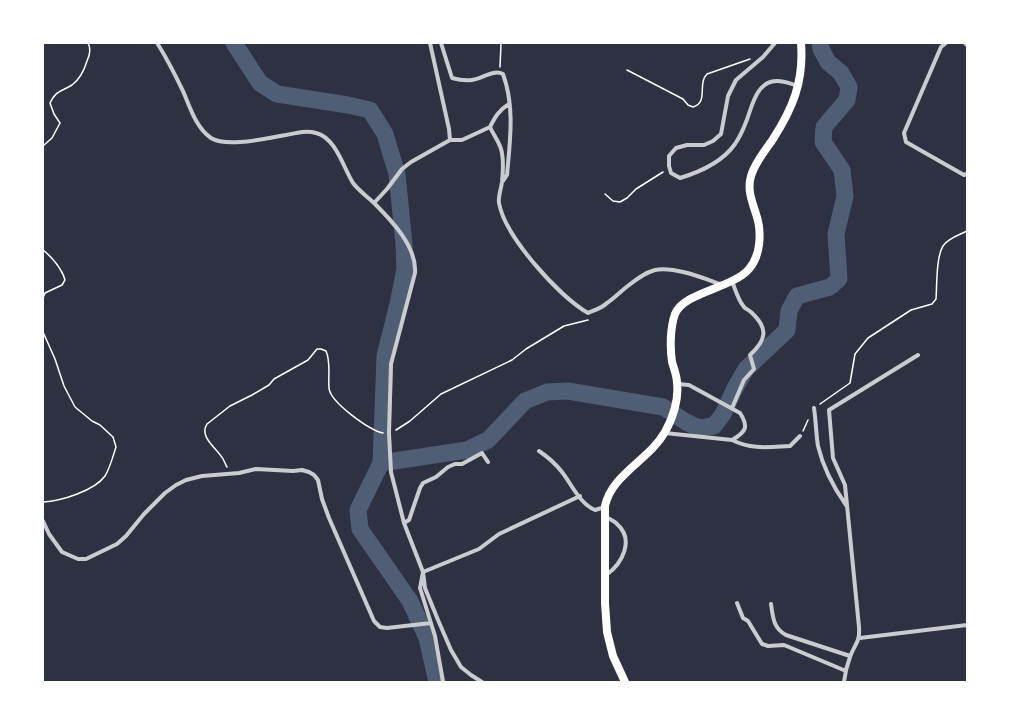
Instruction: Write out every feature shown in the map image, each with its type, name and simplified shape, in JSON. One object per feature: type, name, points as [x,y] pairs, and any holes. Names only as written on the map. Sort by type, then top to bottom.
[{"type":"main road","points":[[625,682],[612,656],[607,632],[605,604],[605,506],[607,496],[613,486],[656,444],[670,422],[676,404],[678,384],[672,362],[671,346],[676,313],[684,304],[695,297],[732,280],[748,270],[755,259],[759,245],[759,230],[749,189],[751,176],[756,164],[785,120],[793,103],[802,71],[801,43]]},
{"type":"street","points":[[157,43],[166,56],[202,129],[212,138],[224,142],[239,142],[305,131],[317,133],[328,140],[360,192],[374,203],[395,226],[409,246],[414,256],[415,265],[412,287],[391,364],[387,433],[391,472],[404,523],[423,572],[425,588],[451,650],[461,666],[482,682]]},
{"type":"street","points":[[430,43],[449,129],[450,140]]},
{"type":"street","points":[[441,43],[452,78],[460,81],[473,80],[496,72],[503,74],[508,89],[511,121],[507,175],[502,181]]},
{"type":"street","points":[[775,43],[763,57],[736,80],[728,96],[725,119],[721,134],[714,141],[704,145],[687,145],[676,148],[669,156],[668,166],[671,173],[680,178],[693,174],[726,155],[735,144],[746,124],[754,98],[768,83],[777,80],[798,86]]},
{"type":"street","points":[[946,43],[941,47],[904,133],[906,142],[964,174],[967,174]]},
{"type":"street","points":[[374,203],[402,169],[411,162],[450,140],[462,140],[490,128],[497,113],[509,104]]},
{"type":"street","points":[[490,128],[501,148],[503,163],[499,202],[504,218],[515,239],[543,273],[578,307],[588,313],[606,304],[642,275],[655,270],[672,270],[700,277],[722,285]]},
{"type":"street","points":[[731,407],[744,380],[754,369],[750,355],[761,345],[764,336],[763,329],[755,317],[740,302],[732,280]]},
{"type":"street","points":[[844,682],[850,656],[860,638],[845,485],[833,458],[829,410],[918,355]]},
{"type":"street","points":[[678,384],[689,385],[740,413],[745,420],[746,427],[744,432],[732,440]]},
{"type":"street","points":[[814,408],[818,446],[836,491],[846,506]]},
{"type":"street","points":[[664,433],[732,440],[753,448],[790,446],[800,436]]},
{"type":"street","points":[[538,451],[549,458],[561,471],[589,507],[595,510],[605,506]]},
{"type":"street","points":[[404,523],[409,520],[420,488],[423,484],[436,477],[448,467],[455,464],[462,464],[482,453],[488,462]]},
{"type":"street","points":[[43,521],[49,534],[62,552],[78,559],[86,559],[116,544],[126,536],[144,514],[165,493],[186,480],[202,476],[230,474],[256,469],[302,470],[314,475],[318,480],[322,499],[329,518],[374,621],[380,627],[387,628],[431,623]]},
{"type":"street","points":[[423,572],[479,549],[499,534],[580,496]]},
{"type":"street","points":[[606,517],[617,524],[623,532],[626,541],[626,549],[620,560],[613,570],[606,575]]},
{"type":"street","points":[[423,572],[420,588],[435,636],[443,682]]},
{"type":"street","points":[[738,603],[743,618],[748,621],[762,644],[768,646],[784,645],[846,671]]},
{"type":"street","points":[[771,604],[774,623],[779,631],[786,635],[850,656]]},
{"type":"street","points":[[860,638],[967,625]]},
{"type":"path","points":[[43,146],[52,138],[60,123],[54,114],[50,103],[54,95],[73,84],[83,73],[90,55],[90,47],[88,43]]},
{"type":"path","points":[[500,73],[501,43]]},
{"type":"path","points":[[627,70],[683,99],[688,105],[693,107],[698,106],[702,101],[702,82],[707,74],[759,55],[763,57]]},
{"type":"path","points":[[606,194],[613,201],[620,202],[636,189],[662,173],[670,170]]},
{"type":"path","points":[[800,436],[814,408],[850,383],[855,354],[868,338],[911,310],[932,304],[936,299],[938,263],[942,247],[949,240],[967,231]]},
{"type":"path","points":[[43,250],[48,254],[63,274],[65,280],[62,285],[45,293],[43,298]]},
{"type":"path","points":[[230,474],[222,457],[204,434],[204,427],[230,406],[269,385],[274,380],[308,360],[317,349],[326,351],[329,356],[329,389],[331,395],[360,421],[377,432],[387,433],[410,421],[441,394],[512,360],[554,331],[575,322],[590,320]]},
{"type":"path","points":[[43,332],[55,359],[64,386],[75,407],[113,437],[116,447],[105,476],[95,486],[55,501],[43,502]]},
{"type":"waterway","points":[[234,43],[260,83],[277,94],[370,110],[385,134],[397,174],[405,269],[385,356],[381,463],[358,510],[360,529],[410,601],[427,638],[437,682]]},
{"type":"waterway","points":[[381,463],[467,450],[488,440],[525,401],[547,392],[568,391],[663,407],[686,422],[699,428],[714,426],[723,414],[746,369],[787,330],[789,311],[797,296],[830,287],[839,279],[836,234],[845,196],[842,170],[823,142],[824,127],[847,100],[849,87],[841,73],[828,62],[821,49],[820,43]]}]
